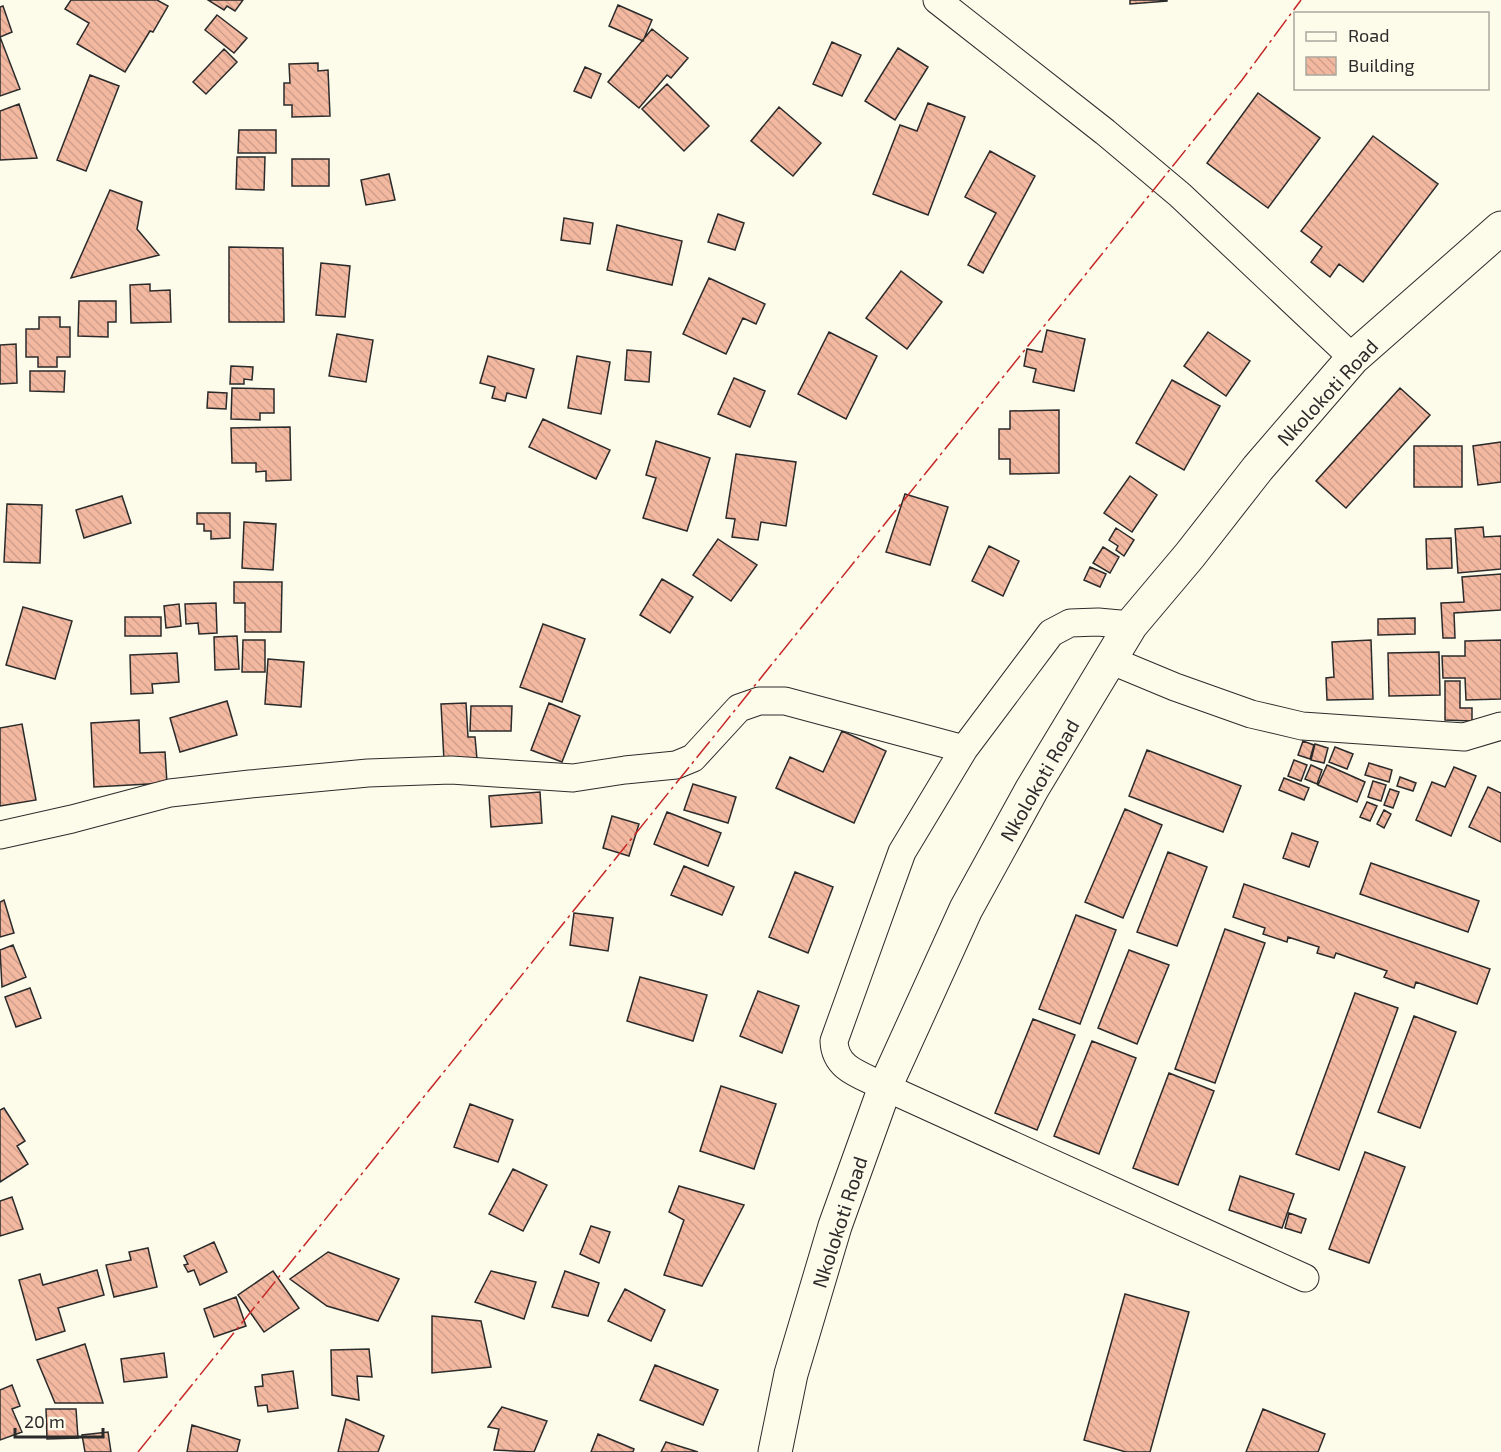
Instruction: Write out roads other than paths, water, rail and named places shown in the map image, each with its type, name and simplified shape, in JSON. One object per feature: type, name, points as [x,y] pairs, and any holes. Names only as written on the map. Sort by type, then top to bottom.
[{"type":"main road","name":"Nkolokoti Road","points":[[775,1452],[791,1374],[835,1226],[885,1087],[966,909],[1032,789],[1131,625],[1190,555],[1258,468],[1353,358],[1501,228]]},
{"type":"street","points":[[937,0],[1105,132],[1180,195],[1353,358]]},
{"type":"street","points":[[1131,625],[1098,622],[1070,623],[1051,633],[964,749],[902,852],[834,1041],[835,1053],[842,1065],[885,1087],[1305,1278]]},
{"type":"street","points":[[1110,660],[1175,687],[1251,714],[1302,726],[1464,736],[1501,726]]},
{"type":"street","points":[[0,835],[170,793],[250,784],[368,773],[451,770],[573,778],[676,765],[693,758],[739,708],[759,701],[785,701],[964,749]]}]
